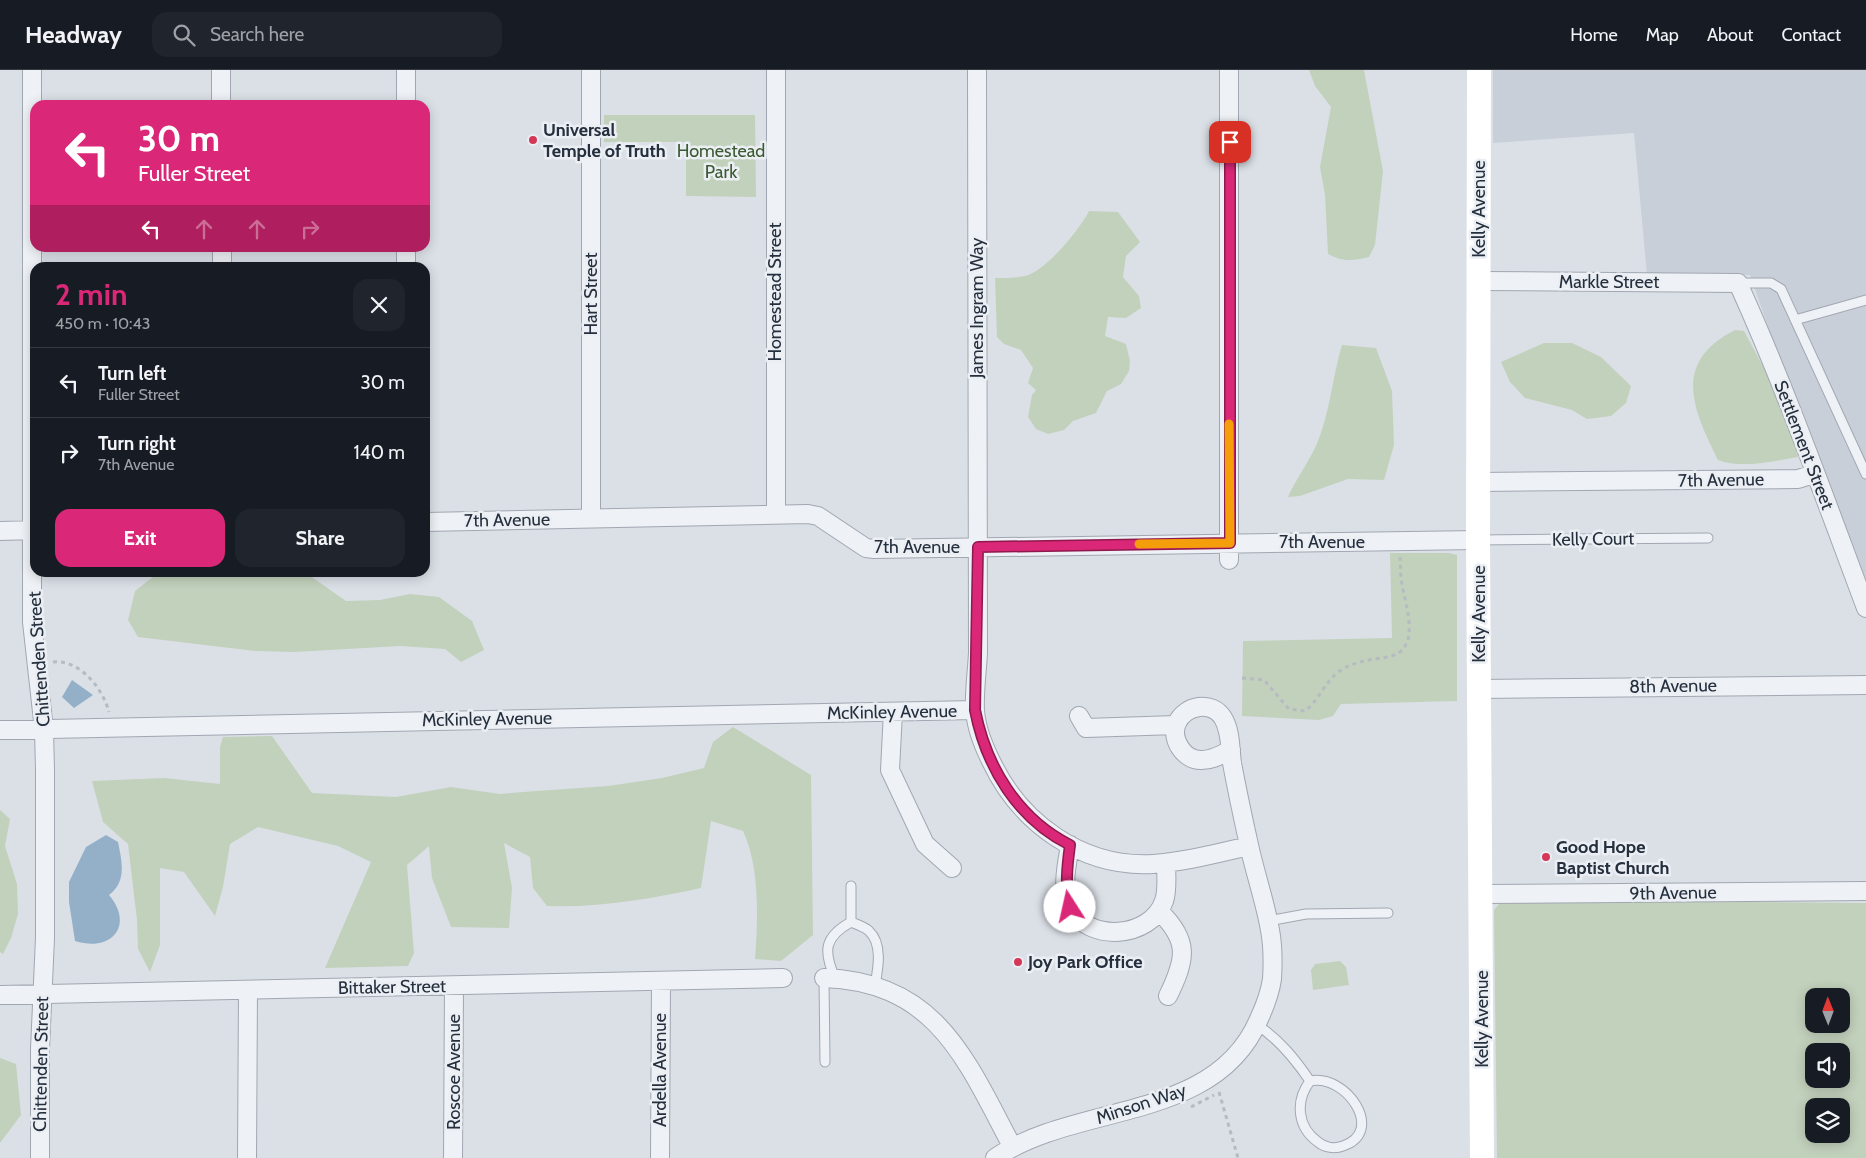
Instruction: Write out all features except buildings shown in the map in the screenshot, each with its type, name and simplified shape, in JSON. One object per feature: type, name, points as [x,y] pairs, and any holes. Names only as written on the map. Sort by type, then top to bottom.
[{"type":"main road","name":"Kelly Avenue","points":[[1479,70],[1478,540],[1482,1158]]},
{"type":"street","name":"Chittenden Street","points":[[32,70],[32,100]]},
{"type":"street","points":[[221,70],[221,100]]},
{"type":"street","points":[[406,70],[406,100]]},
{"type":"street","name":"Hart Street","points":[[591,70],[591,518]]},
{"type":"street","name":"Homestead Street","points":[[776,70],[776,514]]},
{"type":"street","name":"James Ingram Way","points":[[977,70],[978,547],[975,710],[984,747],[1002,783],[1015,800],[1035,821],[1083,852],[1120,862],[1166,863],[1249,846]]},
{"type":"street","points":[[1229,70],[1229,551]]},
{"type":"street","name":"Markle Street","points":[[1480,281],[1738,283]]},
{"type":"street","name":"Settlement Street","points":[[1738,283],[1791,408],[1814,474],[1866,608]]},
{"type":"street","name":"7th Avenue","points":[[1478,482],[1798,479],[1814,474]]},
{"type":"street","name":"7th Avenue","points":[[430,522],[776,514],[818,516],[866,548],[874,549],[978,547],[1229,551],[1478,540]]},
{"type":"street","points":[[0,530],[30,530]]},
{"type":"street","name":"Chittenden Street","points":[[33,577],[32,622],[44,730],[45,938],[42,995],[40,1158]]},
{"type":"street","name":"8th Avenue","points":[[1479,689],[1866,684]]},
{"type":"street","name":"Minson Way","points":[[995,1158],[1012,1146],[1040,1134],[1183,1093],[1220,1070],[1247,1042],[1257,1025],[1272,980],[1272,956],[1268,921],[1249,846],[1223,717],[1206,706],[1197,706],[1182,714],[1176,724]]},
{"type":"street","name":"McKinley Avenue","points":[[0,730],[975,710]]},
{"type":"street","points":[[892,712],[890,770],[925,844],[952,868]]},
{"type":"street","points":[[1079,716],[1086,728],[1176,724],[1175,738],[1180,748],[1190,757],[1200,760],[1211,759],[1231,750]]},
{"type":"street","points":[[1070,845],[1066,873],[1066,893],[1070,907],[1083,922],[1096,930],[1123,930],[1148,924],[1165,900],[1166,863]]},
{"type":"street","name":"9th Avenue","points":[[1481,894],[1866,891]]},
{"type":"street","points":[[1159,911],[1173,924],[1181,939],[1184,956],[1168,996]]},
{"type":"street","name":"Bittaker Street","points":[[0,995],[783,978]]},
{"type":"street","points":[[830,978],[874,985],[912,1003],[924,1011],[955,1044],[1012,1146]]},
{"type":"street","name":"Ardella Avenue","points":[[660,1158],[661,982]]},
{"type":"street","name":"Roscoe Avenue","points":[[453,1158],[454,986]]},
{"type":"street","points":[[247,1158],[248,991]]},
{"type":"lane","points":[[1738,283],[1772,283],[1778,285],[1866,474]]},
{"type":"lane","points":[[1795,320],[1866,300]]},
{"type":"lane","name":"Kelly Court","points":[[1478,540],[1708,538]]},
{"type":"lane","points":[[851,886],[851,922]]},
{"type":"lane","points":[[1268,921],[1306,914],[1388,913]]},
{"type":"lane","points":[[825,1062],[830,978],[828,943],[836,930],[851,922]]},
{"type":"lane","points":[[851,922],[869,931],[877,947],[878,966],[874,985]]},
{"type":"lane","points":[[1257,1025],[1272,1034],[1295,1060],[1310,1081]]},
{"type":"lane","points":[[1323,1080],[1332,1082],[1340,1087],[1356,1103],[1362,1121],[1361,1132],[1353,1142],[1332,1148],[1322,1145],[1310,1134],[1303,1121],[1299,1105],[1310,1081],[1323,1080]]},
{"type":"path","points":[[1242,678],[1264,680],[1289,709],[1297,712],[1305,711],[1337,672],[1364,660],[1389,657],[1399,651],[1409,635],[1410,620],[1402,584],[1400,554]]},
{"type":"path","points":[[47,663],[68,663],[83,672],[105,698],[109,714]]},
{"type":"path","points":[[1219,1092],[1238,1158]]},
{"type":"shaded area","points":[[1493,70],[1866,70],[1866,583],[1782,367],[1750,275],[1647,275],[1634,133],[1493,143]]},
{"type":"green space","points":[[1309,70],[1364,70],[1383,171],[1375,245],[1369,257],[1348,260],[1328,254],[1325,195],[1320,167],[1331,107],[1315,86]]},
{"type":"green space","name":"Homestead Park","points":[[604,115],[755,115],[756,197],[686,196],[686,142],[604,142]]},
{"type":"green space","points":[[1089,211],[1118,212],[1140,242],[1126,256],[1123,277],[1139,296],[1141,308],[1126,318],[1108,317],[1105,336],[1126,344],[1130,361],[1129,371],[1121,384],[1107,391],[1096,413],[1073,421],[1064,430],[1048,434],[1036,429],[1028,417],[1032,395],[1036,390],[1028,383],[1033,368],[1021,350],[1004,344],[997,337],[995,278],[1025,276],[1043,266],[1062,248]]},
{"type":"green space","points":[[1735,330],[1744,331],[1768,376],[1789,424],[1798,457],[1747,464],[1727,463],[1718,460],[1695,404],[1693,387],[1695,371],[1702,356],[1715,343]]},
{"type":"green space","points":[[1544,343],[1572,343],[1601,357],[1631,386],[1626,403],[1611,416],[1587,419],[1572,410],[1525,398],[1510,382],[1501,362]]},
{"type":"green space","points":[[1342,345],[1376,348],[1392,391],[1394,445],[1384,480],[1348,479],[1300,496],[1288,497],[1321,434]]},
{"type":"green space","points":[[1390,553],[1449,553],[1457,555],[1457,701],[1341,704],[1333,716],[1319,720],[1242,716],[1243,641],[1392,638]]},
{"type":"green space","points":[[153,577],[312,577],[346,601],[380,600],[410,594],[439,597],[472,621],[484,650],[461,662],[445,649],[400,646],[294,652],[255,651],[138,637],[128,620],[135,591]]},
{"type":"green space","points":[[733,727],[811,775],[813,935],[781,961],[755,959],[757,910],[755,877],[749,845],[743,831],[711,821],[701,888],[605,904],[547,906],[533,888],[530,857],[504,843],[512,888],[509,928],[451,927],[432,878],[429,846],[407,865],[414,953],[408,966],[325,968],[371,862],[338,846],[258,827],[230,844],[223,887],[215,916],[184,872],[160,868],[160,945],[150,972],[138,949],[137,920],[128,844],[103,822],[92,781],[164,778],[220,784],[220,747],[223,737],[272,736],[312,793],[396,797],[451,787],[500,794],[608,786],[662,778],[704,768],[713,742]]},
{"type":"green space","points":[[0,810],[10,819],[5,846],[17,884],[18,914],[11,938],[3,954],[0,952]]},
{"type":"green space","points":[[1519,900],[1866,903],[1866,1158],[1497,1158],[1494,910],[1500,903]]},
{"type":"green space","points":[[1340,961],[1346,967],[1349,985],[1313,990],[1311,970],[1315,964]]},
{"type":"green space","points":[[0,1058],[16,1064],[21,1115],[0,1143]]},
{"type":"water","points":[[72,680],[93,695],[74,708],[62,697]]},
{"type":"water","points":[[106,835],[118,842],[121,857],[122,871],[119,884],[109,895],[120,916],[119,925],[116,933],[109,939],[100,943],[88,944],[75,941],[69,902],[69,882],[86,847]]},
{"type":"slow traffic","points":[[1139,544],[1230,543],[1229,424]]},
{"type":"place","name":"Universal Temple of Truth","points":[[533,140]]},
{"type":"place","name":"Good Hope Baptist Church","points":[[1546,857]]},
{"type":"place","name":"Joy Park Office","points":[[1018,962]]},
{"type":"route","points":[[1070,907],[1066,893],[1066,873],[1070,845],[1046,831],[1035,821],[1002,783],[984,747],[977,723],[975,710],[978,654],[978,547],[1230,543],[1230,142]]}]
